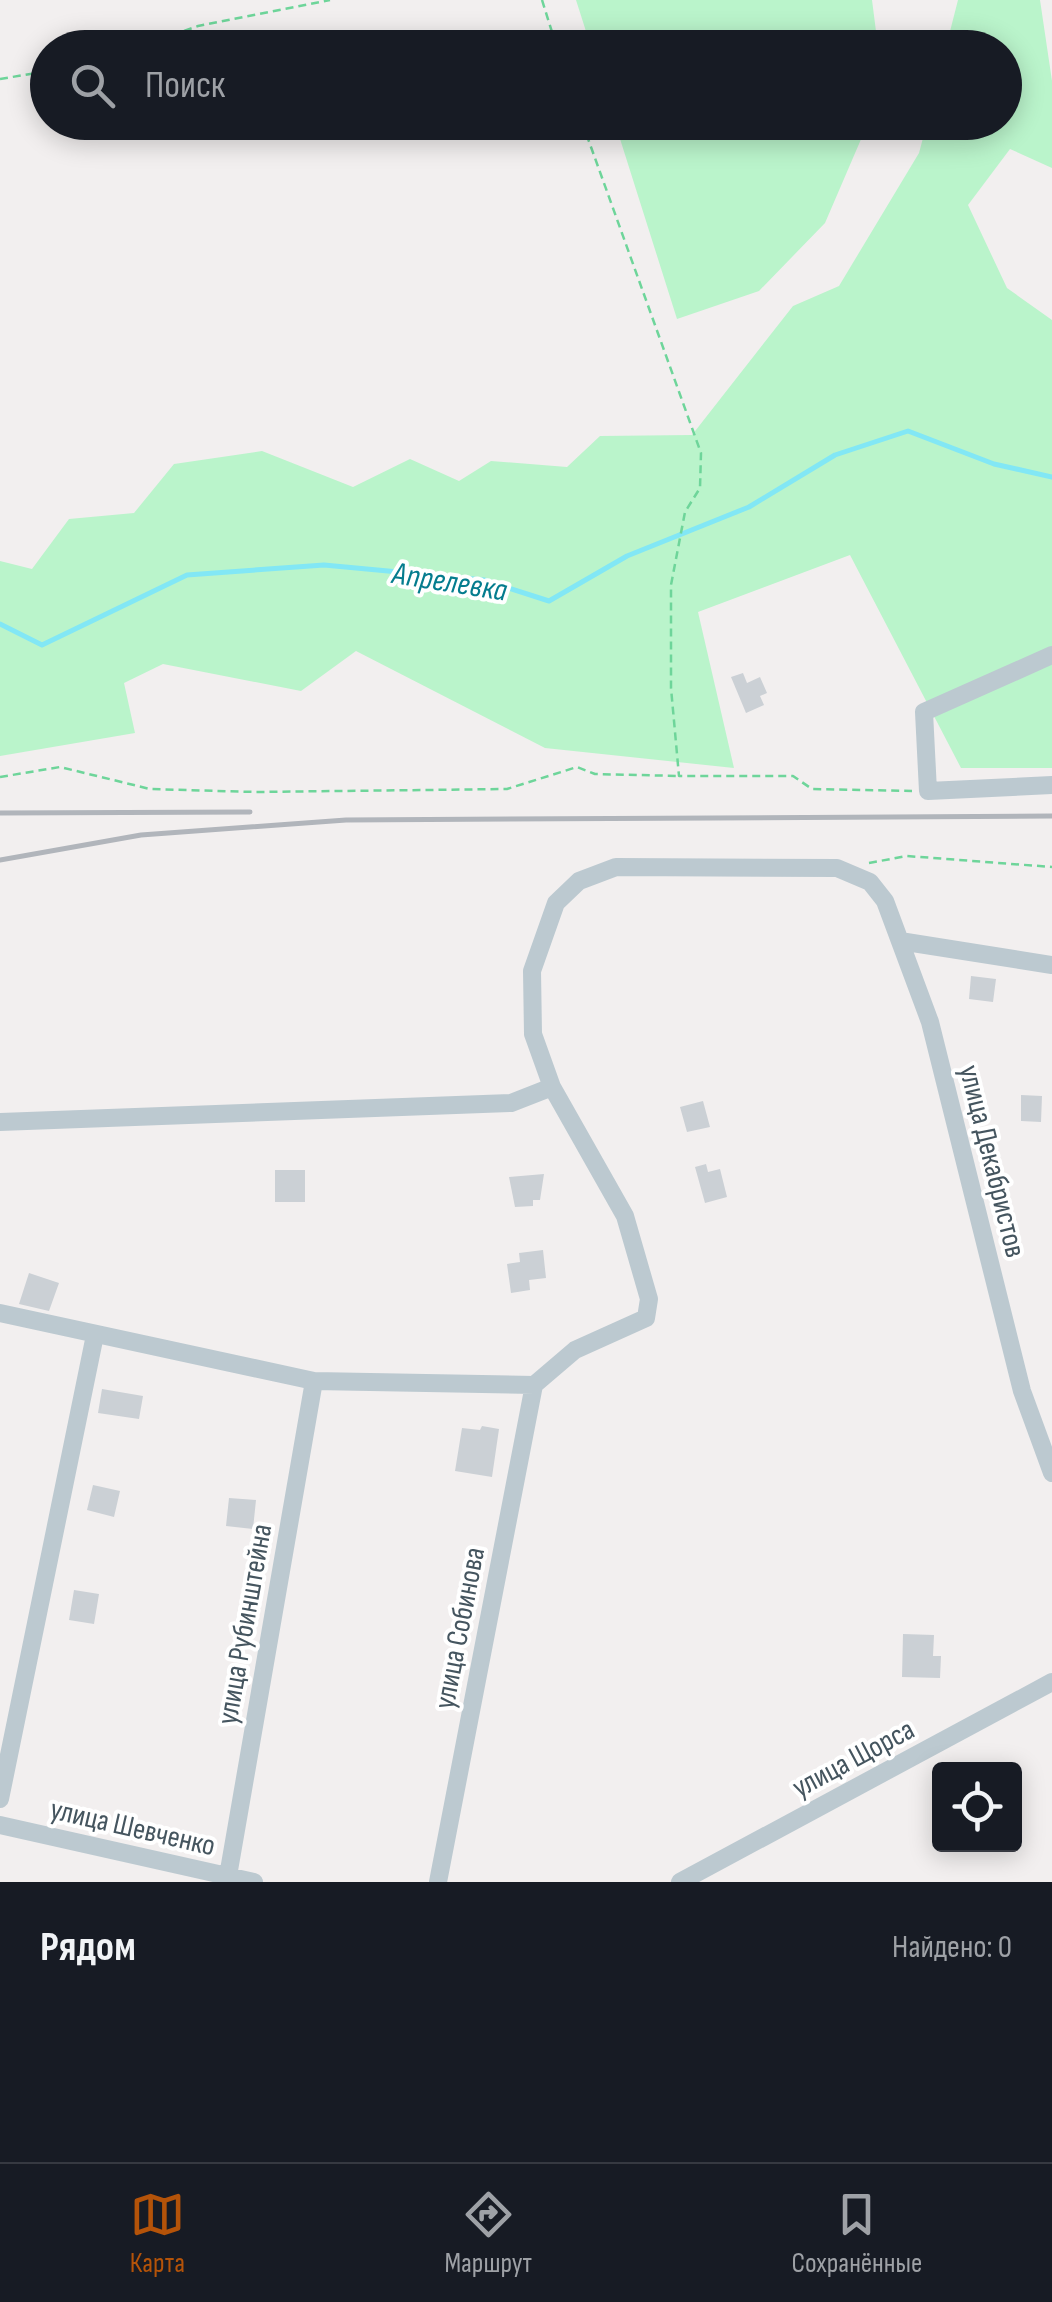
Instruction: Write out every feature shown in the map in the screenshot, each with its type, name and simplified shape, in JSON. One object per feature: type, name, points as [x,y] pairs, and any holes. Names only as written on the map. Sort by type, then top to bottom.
[{"type":"street","points":[[1052,655],[924,712],[928,791],[1052,786]]},
{"type":"street","points":[[0,1313],[314,1381],[534,1385],[574,1350],[646,1318],[649,1299],[625,1216],[552,1087],[533,1034],[532,971],[556,903],[579,881],[616,867],[837,868]]},
{"type":"street","name":"улица Декабристов","points":[[837,868],[875,886],[930,1022],[1022,1391],[1052,1473]]},
{"type":"street","points":[[900,941],[1052,965]]},
{"type":"street","points":[[0,1122],[511,1103],[552,1087]]},
{"type":"street","points":[[0,1799],[95,1336]]},
{"type":"street","name":"улица Рубинштейна","points":[[228,1876],[314,1381]]},
{"type":"street","name":"улица Собинова","points":[[438,1882],[534,1385]]},
{"type":"street","name":"улица Щорса","points":[[680,1882],[1052,1682]]},
{"type":"street","name":"улица Шевченко","points":[[0,1825],[254,1882]]},
{"type":"path","points":[[187,30],[330,0]]},
{"type":"path","points":[[542,0],[552,30]]},
{"type":"path","points":[[0,79],[30,74]]},
{"type":"path","points":[[588,140],[701,453],[700,488],[684,512],[671,585],[671,688],[679,776]]},
{"type":"path","points":[[0,778],[60,767],[150,789],[507,789],[576,768],[596,774],[793,776],[812,789],[928,791]]},
{"type":"path","points":[[837,868],[907,856],[1052,867]]},
{"type":"green space","points":[[576,0],[872,0],[876,30],[586,30]]},
{"type":"green space","points":[[958,0],[1040,0],[1052,81],[1052,168],[1010,149],[968,205],[1007,288],[1052,320],[1052,768],[961,768],[850,555],[698,612],[734,768],[545,748],[356,651],[301,691],[163,664],[124,683],[135,733],[0,756],[0,561],[32,569],[69,519],[134,513],[174,464],[262,451],[353,487],[410,459],[459,481],[491,461],[567,467],[600,436],[692,435],[793,306],[839,286],[919,153],[922,140],[1022,140],[1022,30],[950,30]]},
{"type":"green space","points":[[621,140],[861,140],[825,223],[759,291],[677,319]]},
{"type":"building","points":[[743,673],[747,683],[760,677],[767,693],[760,696],[764,705],[746,713],[731,677]]},
{"type":"building","points":[[971,976],[996,979],[993,1002],[969,999]]},
{"type":"building","points":[[1021,1095],[1042,1096],[1041,1122],[1021,1121]]},
{"type":"building","points":[[703,1101],[710,1127],[687,1132],[680,1107]]},
{"type":"building","points":[[706,1164],[708,1172],[720,1169],[727,1197],[705,1203],[695,1167]]},
{"type":"building","points":[[275,1170],[305,1170],[305,1202],[275,1202]]},
{"type":"building","points":[[544,1174],[540,1200],[533,1200],[533,1206],[515,1207],[509,1177]]},
{"type":"building","points":[[543,1250],[546,1278],[529,1280],[530,1290],[511,1293],[507,1264],[520,1262],[519,1253]]},
{"type":"building","points":[[29,1273],[59,1283],[49,1311],[19,1304]]},
{"type":"building","points":[[102,1389],[143,1396],[139,1419],[98,1413]]},
{"type":"building","points":[[482,1426],[499,1429],[492,1477],[455,1471],[462,1428],[480,1430]]},
{"type":"building","points":[[93,1485],[120,1491],[114,1517],[87,1510]]},
{"type":"building","points":[[229,1498],[256,1500],[253,1529],[226,1526]]},
{"type":"building","points":[[74,1590],[99,1594],[94,1624],[69,1620]]},
{"type":"building","points":[[903,1634],[934,1635],[933,1656],[941,1656],[940,1678],[902,1677]]},
{"type":"waterway","name":"Апрелевка","points":[[0,624],[42,645],[187,575],[324,565],[484,580],[549,601],[627,556],[749,507],[835,455],[908,431],[994,464],[1052,477]]},
{"type":"railway","points":[[0,813],[250,812]]},
{"type":"railway","points":[[0,860],[141,835],[346,820],[1052,816]]}]
